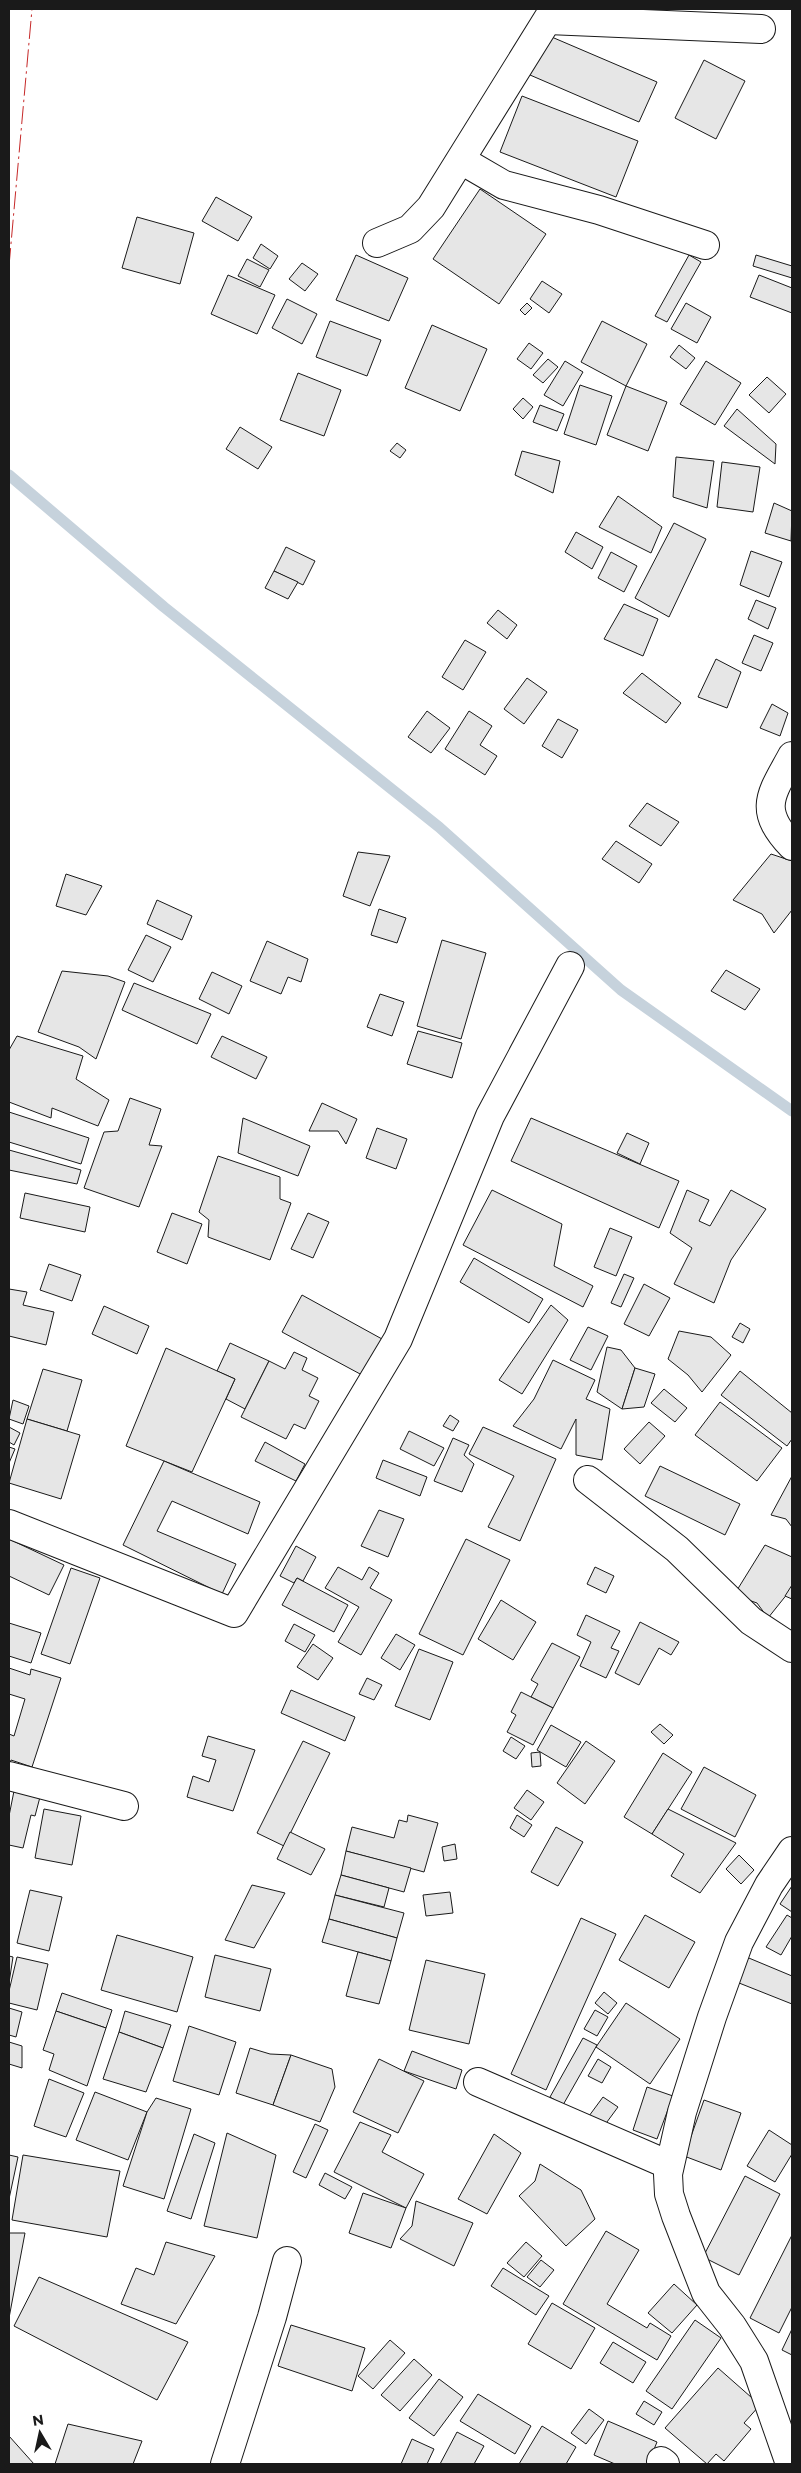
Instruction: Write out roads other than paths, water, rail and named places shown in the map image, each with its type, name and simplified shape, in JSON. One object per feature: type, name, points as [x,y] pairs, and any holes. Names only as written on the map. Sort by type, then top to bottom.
[{"type":"street","points":[[377,243],[410,229],[431,207],[551,14],[761,29]]},
{"type":"street","points":[[461,160],[504,185],[599,210],[705,245]]},
{"type":"street","points":[[792,756],[771,795],[771,818],[792,846]]},
{"type":"street","points":[[9,1524],[234,1613],[398,1339],[490,1116],[570,966]]},
{"type":"street","points":[[588,1480],[677,1549],[752,1621],[792,1648]]},
{"type":"street","points":[[9,1776],[124,1806]]},
{"type":"street","points":[[790,2464],[754,2361],[732,2326],[706,2293],[669,2194],[669,2165],[682,2112],[709,2025],[740,1942],[769,1885],[792,1851]]},
{"type":"street","points":[[478,2082],[669,2165]]},
{"type":"street","points":[[224,2464],[272,2317],[287,2262]]},
{"type":"waterway","points":[[9,475],[164,607],[439,827],[621,990],[792,1111]]}]
